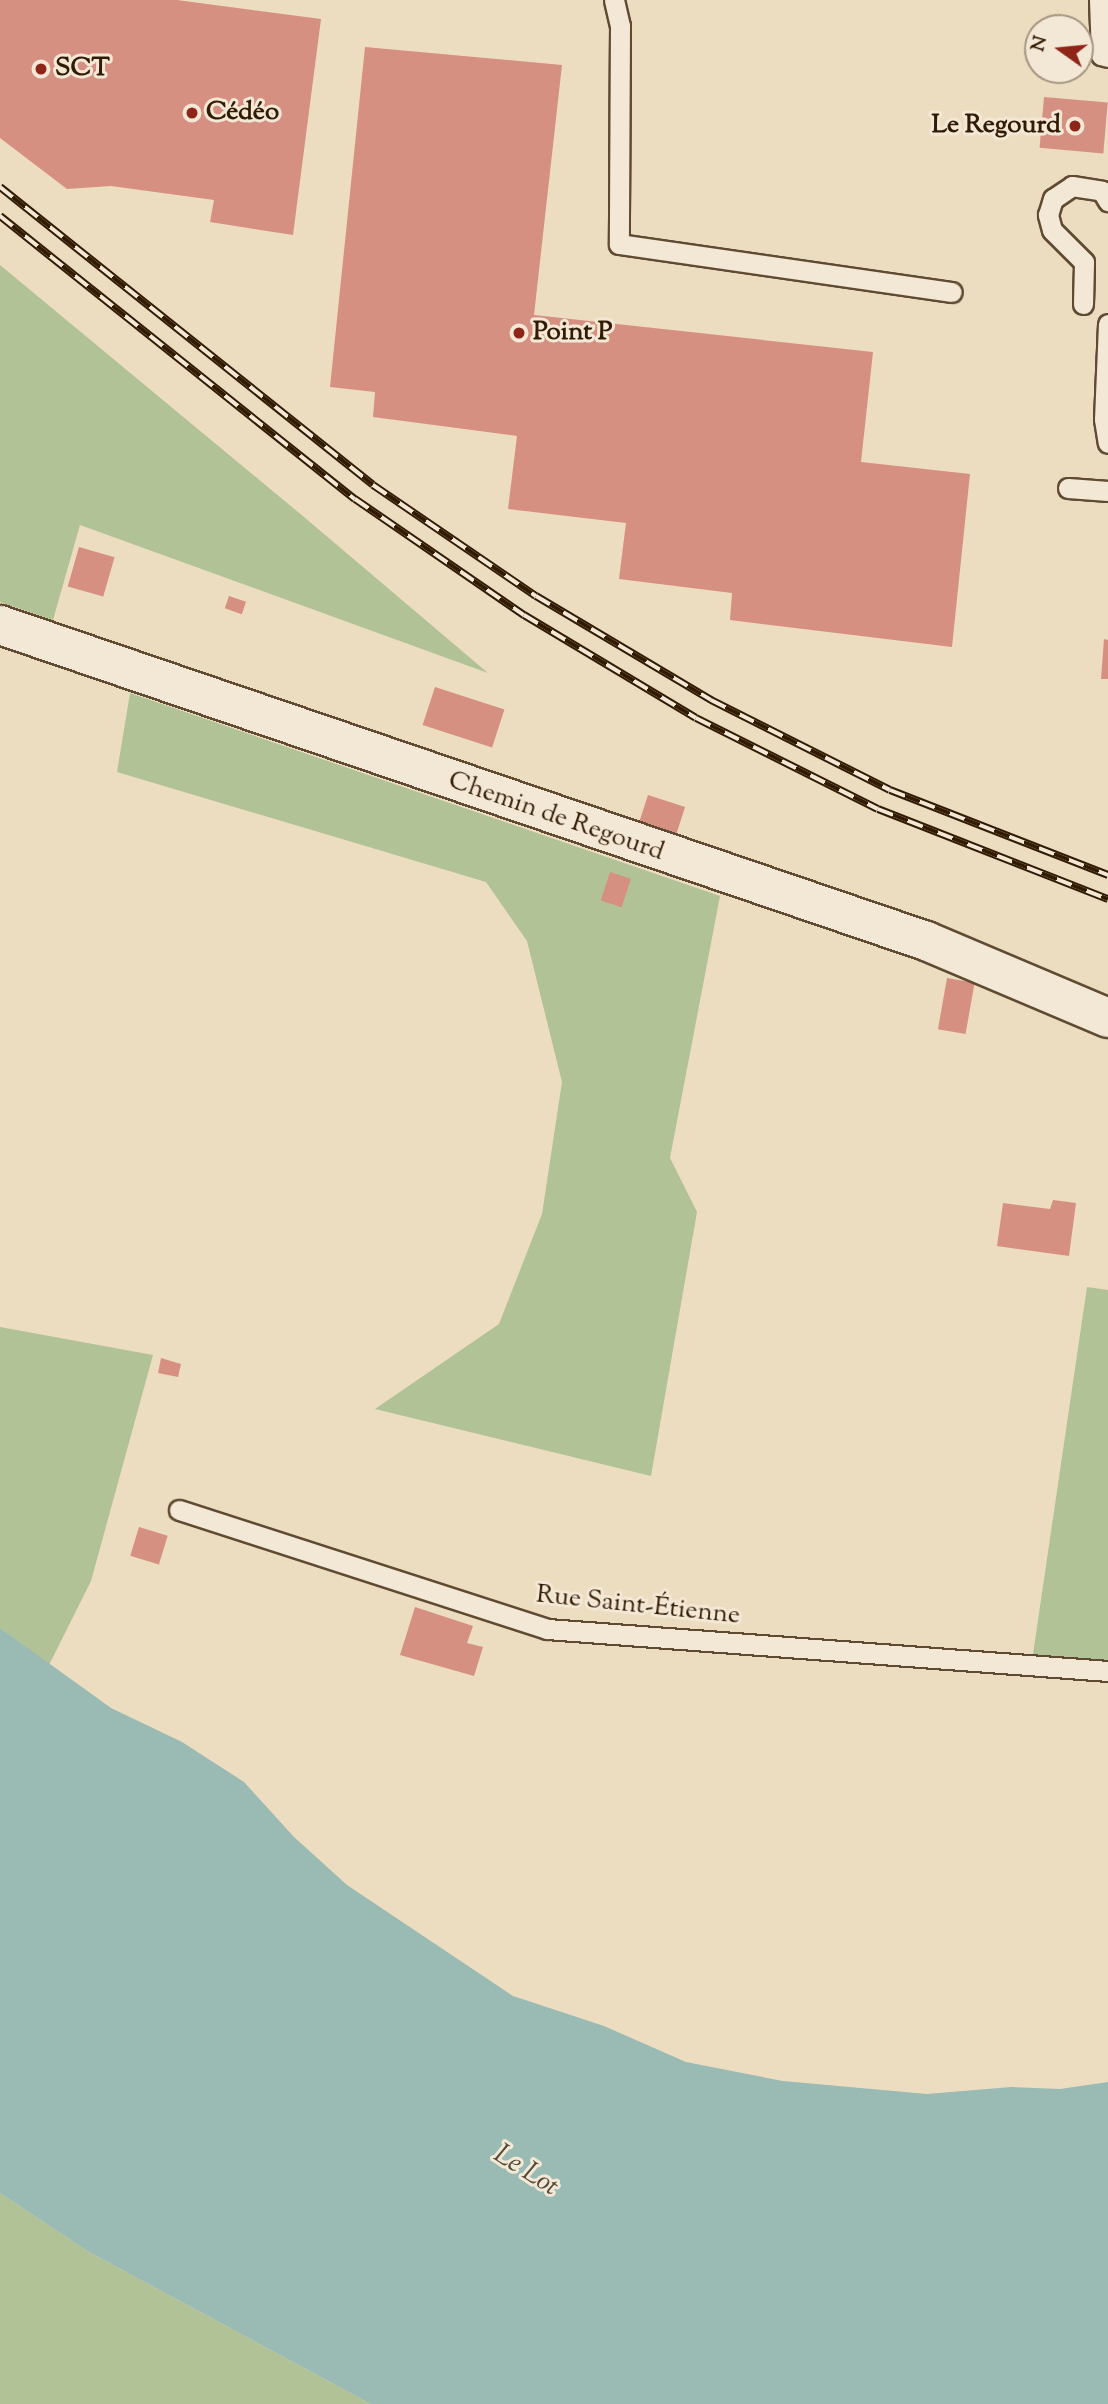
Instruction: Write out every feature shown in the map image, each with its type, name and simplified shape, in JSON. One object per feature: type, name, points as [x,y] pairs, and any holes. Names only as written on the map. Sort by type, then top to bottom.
[{"type":"street","name":"Chemin de Regourd","points":[[0,625],[926,941],[1108,1018]]},
{"type":"lane","points":[[614,0],[620,26],[620,244],[952,292]]},
{"type":"lane","points":[[1099,0],[1101,55],[1108,57]]},
{"type":"lane","points":[[1083,304],[1084,262],[1052,230],[1048,215],[1053,199],[1072,186],[1102,191],[1108,201]]},
{"type":"lane","points":[[1108,324],[1104,419],[1108,443]]},
{"type":"lane","points":[[1068,488],[1108,491]]},
{"type":"lane","name":"Rue Saint-Étienne","points":[[179,1510],[547,1629],[1108,1671]]},
{"type":"green space","points":[[0,265],[488,673],[80,525],[53,620],[0,602]]},
{"type":"green space","points":[[130,693],[720,896],[670,1158],[697,1212],[651,1476],[375,1409],[499,1324],[542,1214],[562,1082],[527,941],[486,882],[117,772]]},
{"type":"green space","points":[[1087,1287],[1108,1290],[1108,1666],[1032,1661]]},
{"type":"green space","points":[[0,1327],[153,1355],[91,1581],[49,1665],[0,1628]]},
{"type":"green space","points":[[0,2193],[89,2252],[371,2404],[0,2404]]},
{"type":"water","name":"Le Lot","points":[[0,1628],[111,1708],[182,1742],[244,1782],[294,1837],[347,1885],[513,1996],[604,2026],[686,2062],[783,2081],[927,2094],[1011,2087],[1060,2089],[1108,2082],[1108,2404],[371,2404],[89,2252],[0,2193]]},
{"type":"building","name":"Cédéo","points":[[0,0],[177,0],[321,19],[293,235],[210,222],[214,200],[111,186],[67,189],[0,138]]},
{"type":"building","name":"Point P","points":[[365,47],[562,65],[534,315],[873,352],[861,462],[970,474],[952,647],[730,620],[732,593],[619,579],[626,523],[508,509],[517,436],[373,417],[375,392],[330,387]]},
{"type":"building","name":"Le Regourd","points":[[1044,97],[1108,103],[1103,153],[1040,148]]},
{"type":"building","points":[[79,547],[115,557],[103,597],[68,586]]},
{"type":"building","points":[[229,596],[246,602],[242,614],[225,608]]},
{"type":"building","points":[[1104,639],[1108,640],[1108,679],[1101,679]]},
{"type":"building","points":[[435,687],[504,710],[492,748],[423,725]]},
{"type":"building","points":[[648,795],[685,807],[674,842],[637,830]]},
{"type":"building","points":[[610,872],[631,879],[622,907],[601,901]]},
{"type":"building","points":[[947,978],[975,983],[966,1034],[938,1029]]},
{"type":"building","points":[[1053,1200],[1076,1203],[1069,1256],[997,1246],[1003,1203],[1050,1209]]},
{"type":"building","points":[[161,1358],[181,1364],[178,1377],[158,1373]]},
{"type":"building","points":[[139,1527],[168,1536],[159,1564],[130,1556]]},
{"type":"building","points":[[415,1607],[473,1626],[467,1643],[483,1647],[474,1676],[400,1655]]},
{"type":"railway","points":[[0,187],[373,485],[536,596],[711,700],[890,790],[1108,875]]},
{"type":"railway","points":[[0,216],[355,499],[524,615],[696,718],[878,809],[1108,899]]},
{"type":"place","name":"SCT","points":[[41,69]]},
{"type":"place","name":"Cédéo","points":[[192,113]]},
{"type":"place","name":"Le Regourd","points":[[1075,126]]},
{"type":"place","name":"Point P","points":[[519,333]]}]
